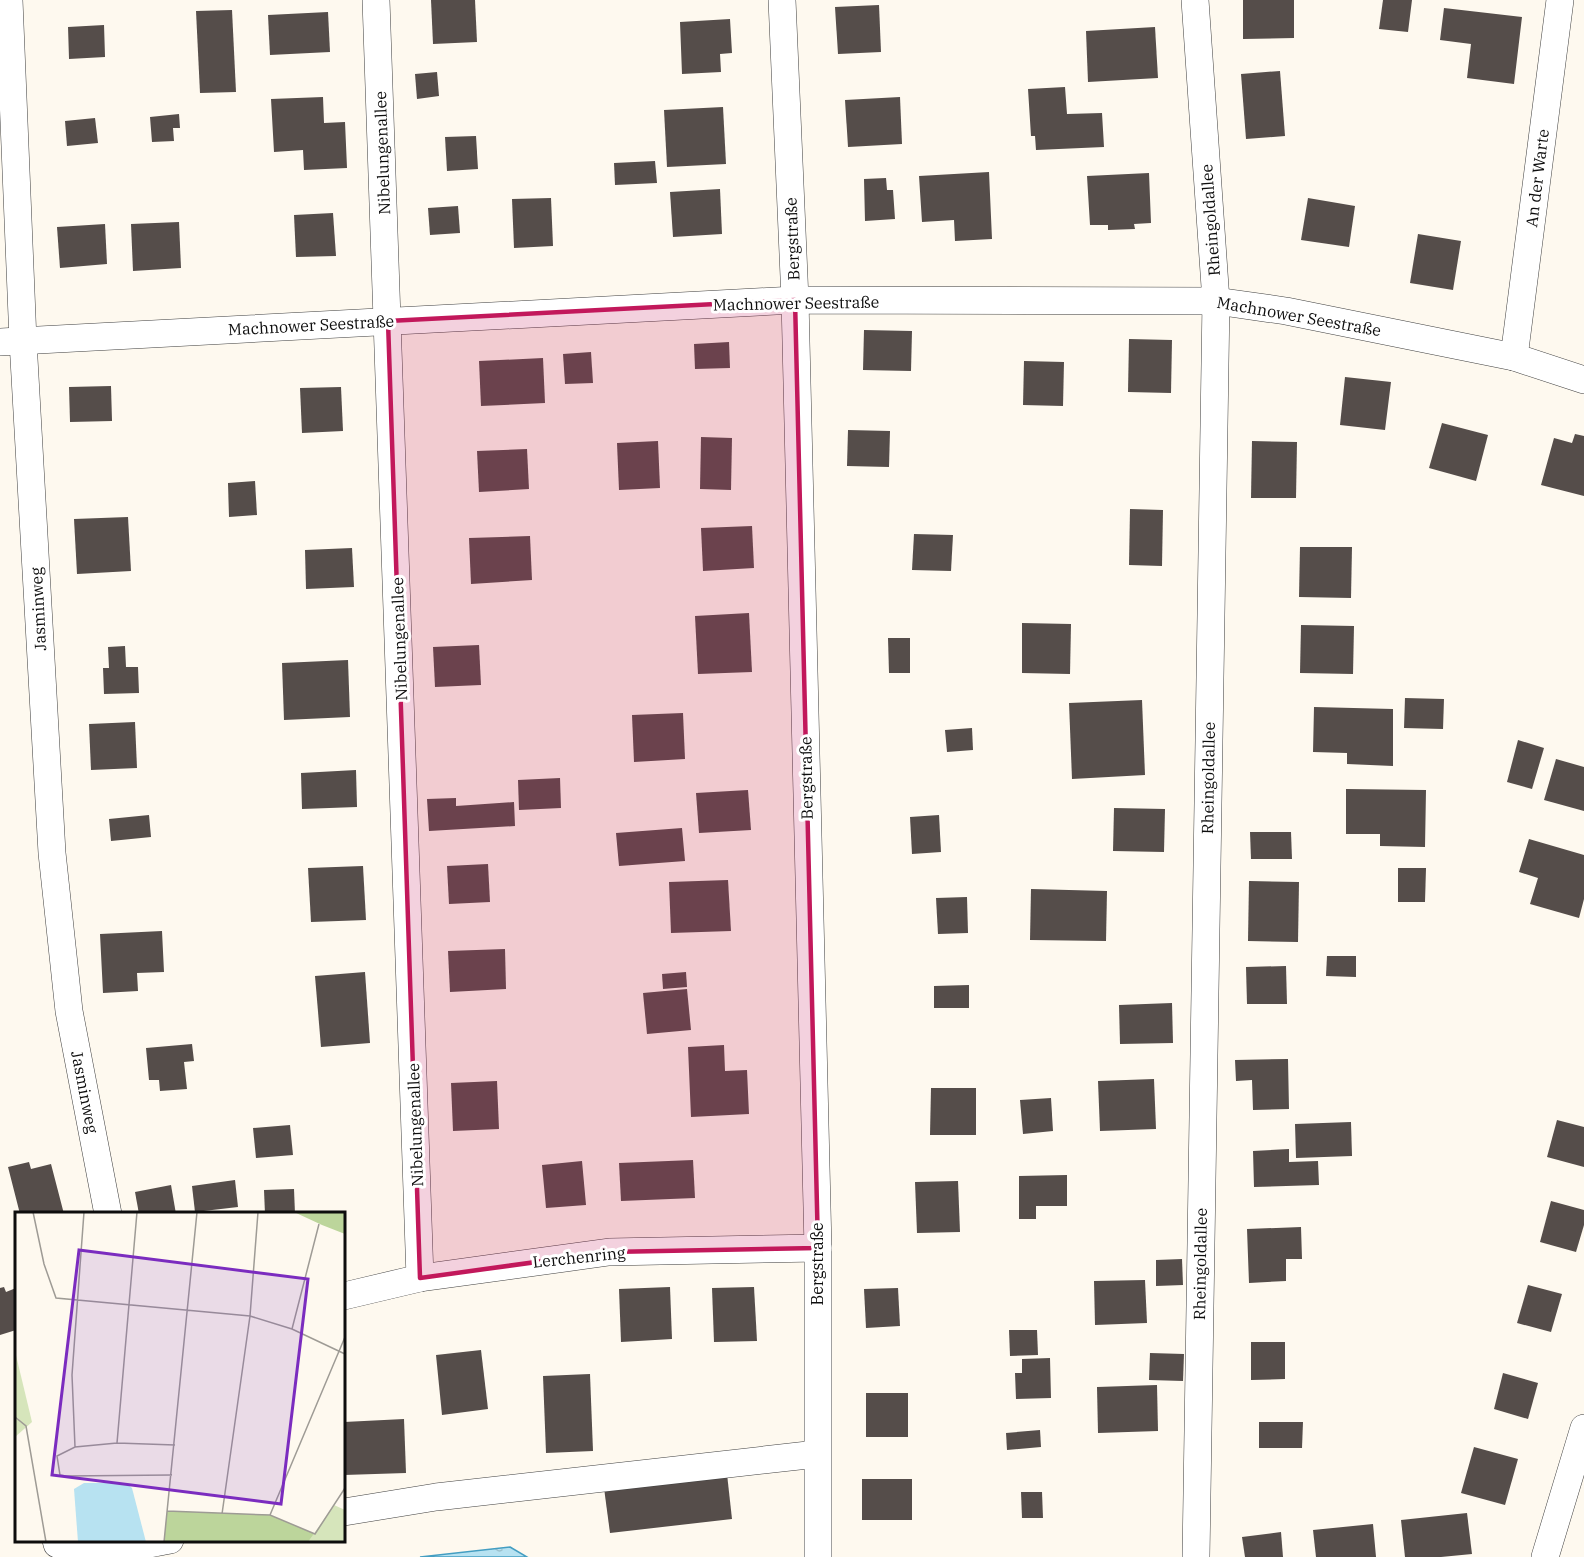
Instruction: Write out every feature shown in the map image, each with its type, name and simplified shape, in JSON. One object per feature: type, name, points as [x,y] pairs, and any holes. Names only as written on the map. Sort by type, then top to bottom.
[{"type":"street","name":"Jasminweg","points":[[9,0],[12,341],[52,853],[69,1011],[108,1212]]},
{"type":"street","name":"Nibelungenallee","points":[[376,0],[420,1278]]},
{"type":"street","name":"Bergstraße","points":[[782,0],[795,300],[818,1248],[818,1557]]},
{"type":"street","name":"Rheingoldallee","points":[[1195,0],[1216,301],[1196,1557]]},
{"type":"street","name":"An der Warte","points":[[1514,357],[1560,0]]},
{"type":"street","name":"Machnower Seestraße","points":[[12,341],[795,300],[1216,301],[1286,311],[1514,357],[1584,380]]},
{"type":"street","name":"Lerchenring","points":[[345,1296],[420,1278],[609,1252],[818,1248]]},
{"type":"street","points":[[1545,1557],[1584,1428]]},
{"type":"street","points":[[345,1512],[436,1497],[817,1454]]},
{"type":"street","points":[[56,1542],[74,1550],[101,1552],[158,1542]]},
{"type":"highlighted area","points":[[795,300],[818,1248],[609,1252],[420,1278],[388,321]]},
{"type":"water","points":[[510,1547],[527,1557],[420,1557]]},
{"type":"building","points":[[431,0],[475,0],[477,42],[433,44]]},
{"type":"building","points":[[1243,0],[1294,0],[1294,38],[1243,39]]},
{"type":"building","points":[[1383,0],[1412,0],[1408,32],[1379,29]]},
{"type":"building","points":[[879,5],[881,52],[838,54],[835,7]]},
{"type":"building","points":[[1444,8],[1522,17],[1514,84],[1467,78],[1471,44],[1440,40]]},
{"type":"building","points":[[232,10],[236,92],[200,93],[196,11]]},
{"type":"building","points":[[328,12],[330,52],[270,55],[268,15]]},
{"type":"building","points":[[730,19],[732,53],[720,54],[721,72],[682,74],[680,22]]},
{"type":"building","points":[[104,25],[105,57],[69,59],[68,27]]},
{"type":"building","points":[[1155,27],[1158,78],[1088,82],[1086,31]]},
{"type":"building","points":[[1280,71],[1285,136],[1246,139],[1241,74]]},
{"type":"building","points":[[437,72],[439,96],[417,99],[415,74]]},
{"type":"building","points":[[1065,87],[1067,114],[1102,113],[1104,147],[1036,150],[1035,136],[1031,136],[1028,89]]},
{"type":"building","points":[[323,97],[324,123],[345,122],[347,168],[304,170],[303,150],[274,152],[271,99]]},
{"type":"building","points":[[900,97],[902,144],[848,147],[845,100]]},
{"type":"building","points":[[723,107],[726,164],[667,167],[664,110]]},
{"type":"building","points":[[179,114],[180,128],[173,128],[174,141],[152,142],[150,117]]},
{"type":"building","points":[[95,118],[98,143],[67,146],[65,121]]},
{"type":"building","points":[[476,136],[478,169],[447,171],[445,137]]},
{"type":"building","points":[[655,161],[657,183],[615,185],[614,163]]},
{"type":"building","points":[[989,172],[992,239],[955,241],[954,220],[922,222],[919,176]]},
{"type":"building","points":[[1149,173],[1151,223],[1134,224],[1135,229],[1108,230],[1108,225],[1090,225],[1087,176]]},
{"type":"building","points":[[886,178],[887,190],[893,190],[895,219],[865,221],[864,179]]},
{"type":"building","points":[[720,189],[722,234],[673,237],[670,192]]},
{"type":"building","points":[[551,198],[553,246],[514,248],[512,199]]},
{"type":"building","points":[[1308,198],[1355,206],[1349,247],[1301,240]]},
{"type":"building","points":[[458,206],[460,233],[430,235],[428,208]]},
{"type":"building","points":[[333,213],[336,256],[296,257],[294,215]]},
{"type":"building","points":[[179,222],[181,268],[133,271],[131,224]]},
{"type":"building","points":[[105,224],[107,264],[60,268],[57,227]]},
{"type":"building","points":[[1418,234],[1461,241],[1453,290],[1410,283]]},
{"type":"building","points":[[864,330],[912,331],[911,371],[863,370]]},
{"type":"building","points":[[1129,339],[1172,340],[1171,393],[1128,392]]},
{"type":"building","points":[[729,342],[730,368],[695,369],[694,344]]},
{"type":"building","points":[[591,352],[593,383],[565,384],[563,354]]},
{"type":"building","points":[[543,358],[545,403],[481,406],[479,361]]},
{"type":"building","points":[[1024,361],[1064,362],[1063,406],[1023,405]]},
{"type":"building","points":[[1345,377],[1391,382],[1385,430],[1340,425]]},
{"type":"building","points":[[111,386],[112,421],[70,422],[69,387]]},
{"type":"building","points":[[341,387],[343,431],[302,433],[300,388]]},
{"type":"building","points":[[1442,423],[1488,435],[1476,481],[1429,468]]},
{"type":"building","points":[[848,430],[890,431],[889,467],[847,466]]},
{"type":"building","points":[[1575,434],[1584,436],[1584,496],[1541,485],[1554,438],[1572,443]]},
{"type":"building","points":[[701,437],[732,438],[731,490],[700,489]]},
{"type":"building","points":[[658,441],[660,488],[619,490],[617,443]]},
{"type":"building","points":[[1252,441],[1297,442],[1296,498],[1251,498]]},
{"type":"building","points":[[527,449],[529,489],[479,492],[477,451]]},
{"type":"building","points":[[255,481],[257,515],[229,517],[228,483]]},
{"type":"building","points":[[1130,509],[1163,510],[1162,566],[1129,565]]},
{"type":"building","points":[[128,517],[131,571],[77,574],[74,519]]},
{"type":"building","points":[[752,526],[754,568],[703,571],[701,528]]},
{"type":"building","points":[[914,534],[953,535],[951,571],[912,570]]},
{"type":"building","points":[[530,536],[532,580],[471,584],[469,538]]},
{"type":"building","points":[[1300,547],[1352,547],[1351,598],[1299,597]]},
{"type":"building","points":[[352,548],[354,587],[306,589],[305,550]]},
{"type":"building","points":[[749,613],[752,672],[698,674],[695,616]]},
{"type":"building","points":[[1022,623],[1071,624],[1070,674],[1022,673]]},
{"type":"building","points":[[1301,625],[1354,626],[1353,674],[1300,673]]},
{"type":"building","points":[[888,638],[910,638],[910,673],[889,673]]},
{"type":"building","points":[[479,645],[481,685],[435,687],[433,647]]},
{"type":"building","points":[[125,646],[126,667],[138,667],[139,693],[104,694],[103,668],[109,668],[108,647]]},
{"type":"building","points":[[348,660],[350,717],[284,720],[282,663]]},
{"type":"building","points":[[1405,698],[1444,699],[1443,729],[1404,728]]},
{"type":"building","points":[[1142,700],[1145,775],[1072,779],[1069,703]]},
{"type":"building","points":[[1314,707],[1393,709],[1393,766],[1347,764],[1347,753],[1313,752]]},
{"type":"building","points":[[683,713],[685,759],[634,762],[632,715]]},
{"type":"building","points":[[135,722],[137,768],[91,770],[89,724]]},
{"type":"building","points":[[972,728],[973,750],[947,752],[945,730]]},
{"type":"building","points":[[1518,740],[1544,748],[1532,789],[1507,782]]},
{"type":"building","points":[[1556,759],[1584,767],[1584,811],[1544,800]]},
{"type":"building","points":[[356,770],[357,807],[302,809],[301,773]]},
{"type":"building","points":[[560,778],[561,808],[519,810],[518,780]]},
{"type":"building","points":[[1346,789],[1426,790],[1425,847],[1380,846],[1380,834],[1346,834]]},
{"type":"building","points":[[748,790],[751,830],[699,833],[696,793]]},
{"type":"building","points":[[456,798],[456,806],[514,802],[515,826],[429,831],[427,799]]},
{"type":"building","points":[[1114,808],[1165,809],[1164,852],[1113,851]]},
{"type":"building","points":[[149,815],[151,837],[111,841],[109,819]]},
{"type":"building","points":[[939,815],[941,852],[912,854],[910,817]]},
{"type":"building","points":[[682,828],[685,861],[619,866],[616,833]]},
{"type":"building","points":[[1250,832],[1291,832],[1292,859],[1251,859]]},
{"type":"building","points":[[1529,839],[1584,855],[1584,899],[1579,918],[1530,904],[1538,878],[1519,872]]},
{"type":"building","points":[[488,864],[490,902],[449,904],[447,866]]},
{"type":"building","points":[[363,866],[366,920],[311,922],[308,868]]},
{"type":"building","points":[[1398,868],[1426,868],[1425,902],[1398,902]]},
{"type":"building","points":[[728,880],[731,931],[671,933],[669,882]]},
{"type":"building","points":[[1249,881],[1299,882],[1298,942],[1248,941]]},
{"type":"building","points":[[1031,889],[1107,891],[1106,941],[1030,940]]},
{"type":"building","points":[[967,897],[968,933],[938,934],[936,898]]},
{"type":"building","points":[[162,931],[164,972],[137,973],[138,991],[103,993],[100,934]]},
{"type":"building","points":[[505,949],[506,989],[450,992],[448,951]]},
{"type":"building","points":[[1327,956],[1356,956],[1356,977],[1326,976]]},
{"type":"building","points":[[1286,966],[1287,1004],[1247,1004],[1246,967]]},
{"type":"building","points":[[365,972],[370,1043],[321,1047],[315,976]]},
{"type":"building","points":[[686,972],[687,987],[663,989],[662,974]]},
{"type":"building","points":[[969,985],[969,1008],[934,1008],[934,986]]},
{"type":"building","points":[[687,989],[691,1030],[647,1034],[643,993]]},
{"type":"building","points":[[1172,1003],[1173,1043],[1120,1044],[1119,1005]]},
{"type":"building","points":[[192,1044],[194,1061],[184,1062],[187,1089],[160,1091],[159,1080],[149,1080],[146,1048]]},
{"type":"building","points":[[724,1045],[725,1071],[747,1070],[749,1114],[691,1117],[688,1047]]},
{"type":"building","points":[[1288,1059],[1289,1109],[1253,1110],[1252,1080],[1236,1081],[1235,1060]]},
{"type":"building","points":[[1154,1079],[1156,1129],[1100,1131],[1098,1081]]},
{"type":"building","points":[[497,1081],[499,1129],[453,1131],[451,1083]]},
{"type":"building","points":[[931,1088],[976,1088],[976,1135],[930,1135]]},
{"type":"building","points":[[1051,1098],[1053,1131],[1023,1134],[1020,1100]]},
{"type":"building","points":[[1557,1120],[1584,1127],[1584,1167],[1547,1157]]},
{"type":"building","points":[[1351,1122],[1352,1156],[1296,1158],[1295,1124]]},
{"type":"building","points":[[290,1125],[293,1155],[256,1158],[253,1128]]},
{"type":"building","points":[[1289,1149],[1289,1162],[1318,1161],[1319,1185],[1254,1187],[1253,1151]]},
{"type":"building","points":[[693,1160],[695,1198],[621,1201],[619,1163]]},
{"type":"building","points":[[582,1161],[586,1205],[546,1208],[542,1165]]},
{"type":"building","points":[[29,1162],[31,1169],[51,1164],[63,1212],[19,1212],[8,1167]]},
{"type":"building","points":[[1067,1175],[1067,1206],[1036,1206],[1036,1219],[1019,1219],[1019,1176]]},
{"type":"building","points":[[235,1180],[238,1207],[195,1212],[192,1186]]},
{"type":"building","points":[[958,1181],[960,1232],[917,1233],[915,1182]]},
{"type":"building","points":[[171,1185],[176,1212],[139,1212],[135,1192]]},
{"type":"building","points":[[294,1189],[295,1212],[265,1212],[264,1190]]},
{"type":"building","points":[[1551,1201],[1584,1210],[1584,1225],[1576,1252],[1540,1242]]},
{"type":"building","points":[[1301,1227],[1302,1259],[1286,1259],[1286,1281],[1249,1283],[1247,1229]]},
{"type":"building","points":[[1182,1259],[1183,1285],[1156,1286],[1156,1260]]},
{"type":"building","points":[[1145,1280],[1147,1323],[1095,1325],[1094,1281]]},
{"type":"building","points":[[1528,1285],[1562,1294],[1551,1332],[1517,1323]]},
{"type":"building","points":[[4,1287],[6,1292],[15,1288],[15,1330],[0,1335],[0,1288]]},
{"type":"building","points":[[670,1287],[672,1339],[621,1342],[619,1289]]},
{"type":"building","points":[[754,1287],[757,1341],[714,1342],[712,1288]]},
{"type":"building","points":[[898,1288],[900,1326],[866,1328],[864,1289]]},
{"type":"building","points":[[1009,1330],[1037,1330],[1038,1355],[1010,1356]]},
{"type":"building","points":[[1251,1342],[1285,1342],[1285,1379],[1251,1380]]},
{"type":"building","points":[[481,1350],[488,1409],[442,1415],[436,1355]]},
{"type":"building","points":[[1150,1353],[1184,1354],[1183,1381],[1149,1380]]},
{"type":"building","points":[[1050,1358],[1051,1398],[1016,1399],[1015,1373],[1022,1373],[1022,1359]]},
{"type":"building","points":[[1503,1373],[1538,1383],[1528,1419],[1494,1409]]},
{"type":"building","points":[[590,1374],[593,1451],[546,1453],[543,1376]]},
{"type":"building","points":[[1157,1385],[1158,1431],[1098,1433],[1097,1387]]},
{"type":"building","points":[[866,1393],[908,1393],[908,1437],[866,1437]]},
{"type":"building","points":[[404,1419],[406,1473],[345,1475],[345,1422]]},
{"type":"building","points":[[1259,1422],[1303,1422],[1302,1448],[1259,1448]]},
{"type":"building","points":[[1040,1430],[1041,1447],[1007,1450],[1006,1433]]},
{"type":"building","points":[[1474,1447],[1518,1459],[1505,1505],[1461,1493]]},
{"type":"building","points":[[727,1474],[732,1519],[610,1533],[604,1488]]},
{"type":"building","points":[[862,1479],[912,1479],[912,1520],[862,1520]]},
{"type":"building","points":[[1021,1492],[1042,1492],[1043,1518],[1022,1518]]},
{"type":"building","points":[[1467,1513],[1472,1554],[1405,1557],[1401,1520]]},
{"type":"building","points":[[1373,1524],[1376,1557],[1316,1557],[1313,1530]]},
{"type":"building","points":[[1281,1532],[1283,1557],[1245,1557],[1242,1537]]}]
